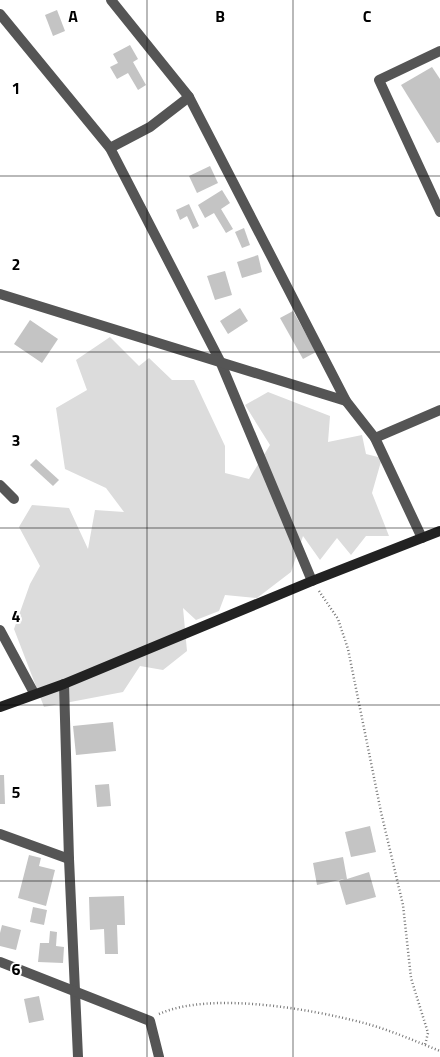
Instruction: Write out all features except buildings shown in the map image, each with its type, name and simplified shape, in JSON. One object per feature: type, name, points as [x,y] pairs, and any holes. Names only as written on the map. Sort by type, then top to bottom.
[{"type":"main road","points":[[0,707],[34,693],[64,684],[312,581],[440,531]]},
{"type":"street","points":[[111,0],[189,97],[346,401],[375,438],[422,538]]},
{"type":"street","points":[[0,14],[110,148],[220,362],[312,581]]},
{"type":"street","points":[[440,52],[379,80],[440,212]]},
{"type":"street","points":[[110,148],[150,127],[189,97]]},
{"type":"street","points":[[0,294],[346,401]]},
{"type":"street","points":[[375,438],[440,410]]},
{"type":"street","points":[[0,485],[14,499]]},
{"type":"street","points":[[0,630],[34,693]]},
{"type":"street","points":[[64,684],[69,859],[78,1057]]},
{"type":"street","points":[[0,834],[69,859]]},
{"type":"street","points":[[0,962],[150,1020],[159,1057]]},
{"type":"path","points":[[312,581],[338,618],[348,649],[381,812],[403,905],[411,978],[428,1033],[425,1045]]},
{"type":"path","points":[[150,1020],[161,1013],[180,1007],[218,1003],[253,1004],[303,1010],[365,1024],[440,1051]]},
{"type":"shaded area","points":[[110,337],[139,366],[149,358],[172,380],[194,380],[225,446],[225,473],[249,479],[270,445],[245,405],[268,392],[330,416],[328,442],[362,435],[366,454],[382,458],[372,493],[389,536],[366,536],[351,555],[337,538],[320,560],[303,536],[291,572],[257,598],[225,595],[219,611],[196,620],[183,608],[187,651],[163,670],[140,666],[123,692],[44,707],[14,629],[30,584],[40,566],[19,527],[32,505],[69,508],[88,549],[95,510],[124,512],[106,488],[65,469],[56,408],[87,390],[76,360]]}]
